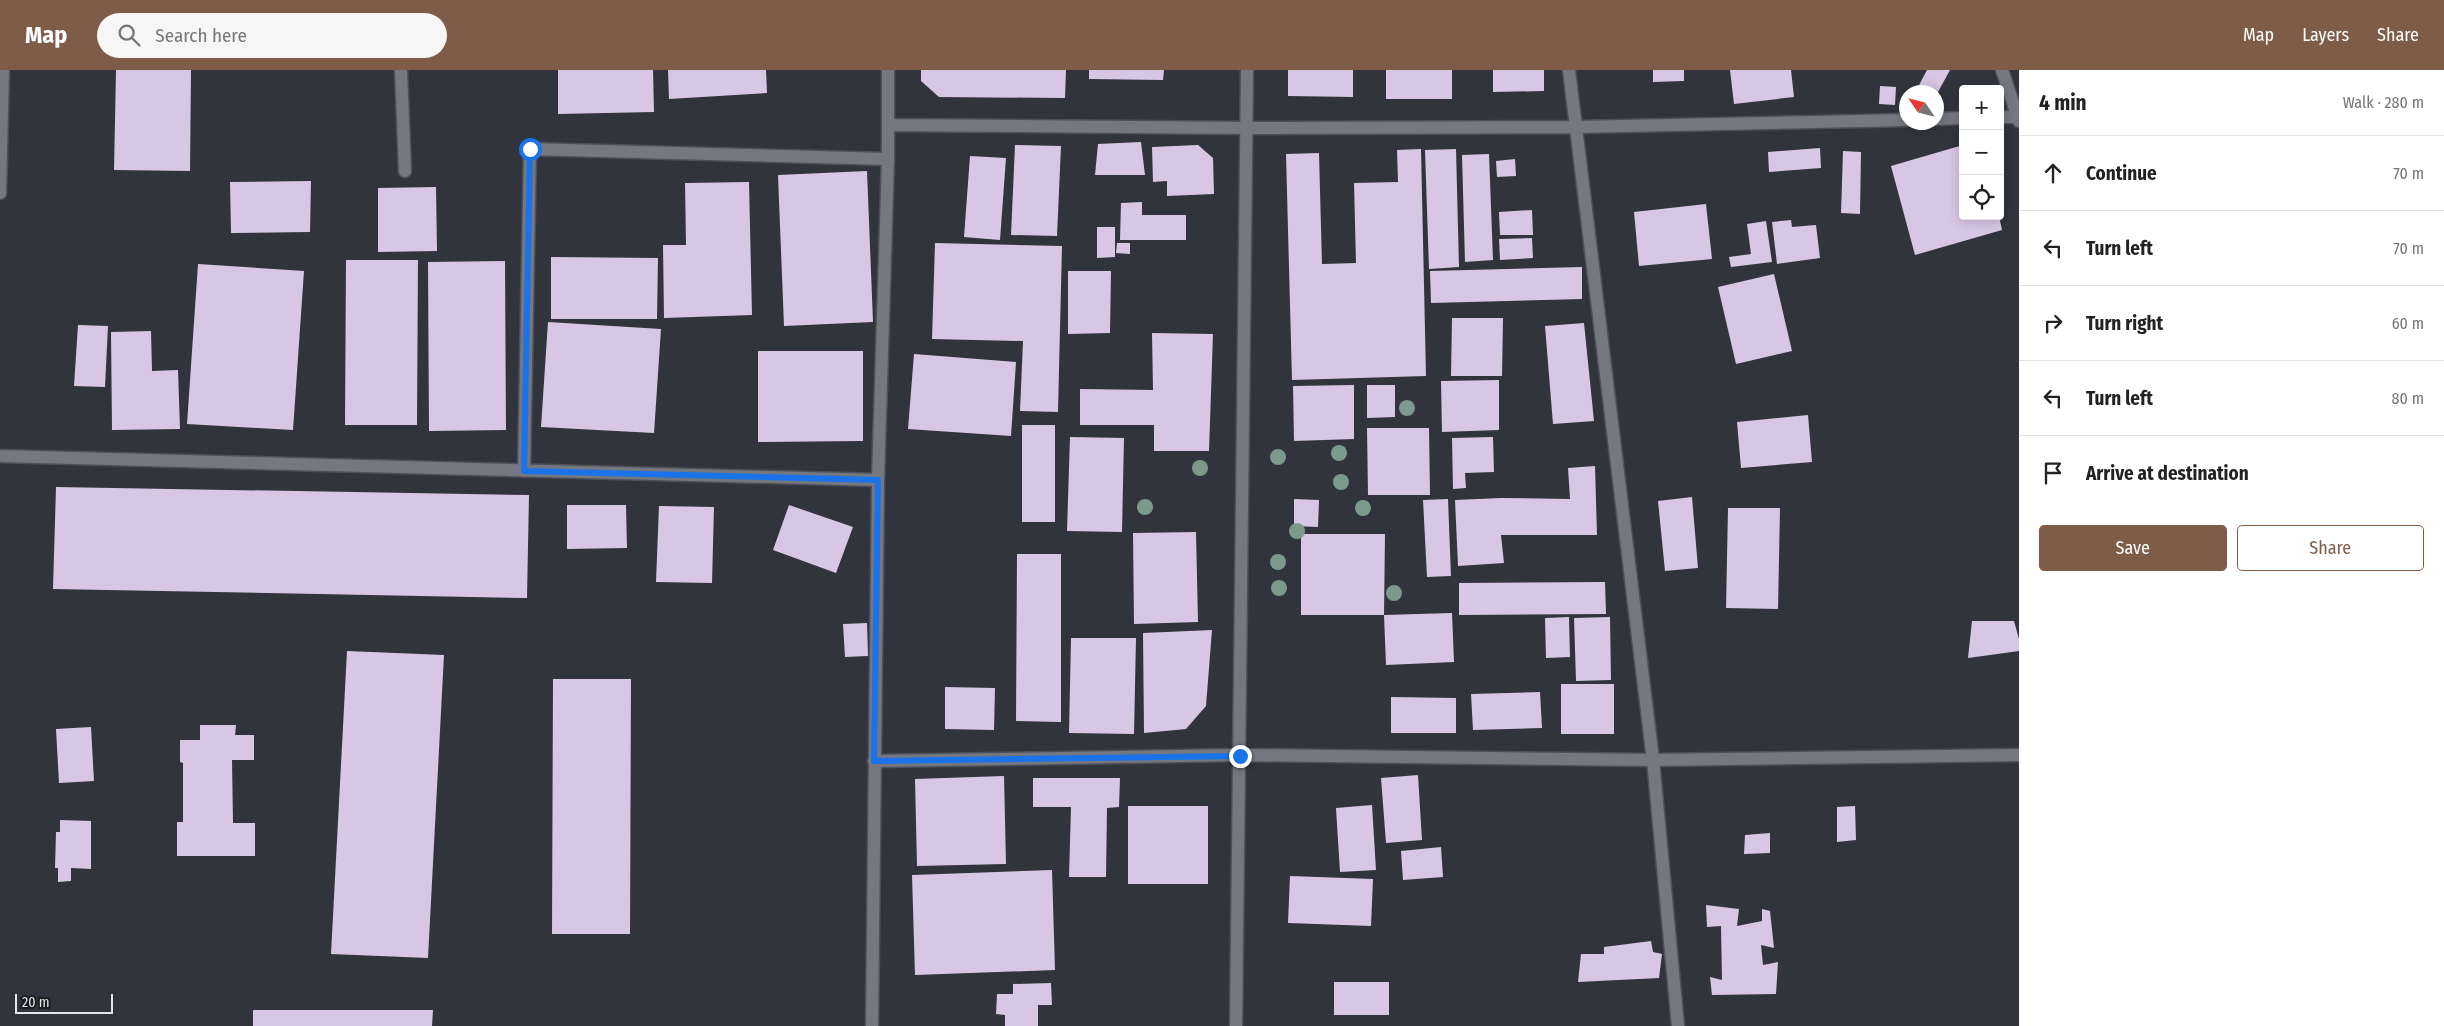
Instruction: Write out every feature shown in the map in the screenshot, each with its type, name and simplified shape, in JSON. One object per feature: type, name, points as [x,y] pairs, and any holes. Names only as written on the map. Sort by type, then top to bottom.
[{"type":"street","points":[[0,193],[3,70]]},
{"type":"street","points":[[401,70],[405,171]]},
{"type":"street","points":[[872,1026],[878,480],[888,159],[888,70]]},
{"type":"street","points":[[1236,1026],[1247,70]]},
{"type":"street","points":[[1569,70],[1653,760],[1678,1026]]},
{"type":"street","points":[[2002,70],[2018,119],[2004,118]]},
{"type":"street","points":[[1944,119],[1959,118]]},
{"type":"street","points":[[888,125],[1246,128],[1575,127],[1899,120]]},
{"type":"street","points":[[524,471],[530,149],[888,159]]},
{"type":"street","points":[[0,456],[878,480]]},
{"type":"street","points":[[874,761],[1240,756],[1653,760],[2019,755]]},
{"type":"building","points":[[116,70],[191,70],[190,171],[114,170]]},
{"type":"building","points":[[558,70],[653,70],[654,112],[558,114]]},
{"type":"building","points":[[668,70],[766,70],[767,93],[669,99]]},
{"type":"building","points":[[921,70],[1066,70],[1065,98],[939,97],[921,81]]},
{"type":"building","points":[[1089,70],[1164,70],[1163,80],[1089,79]]},
{"type":"building","points":[[1288,70],[1353,70],[1353,97],[1288,96]]},
{"type":"building","points":[[1386,70],[1452,70],[1452,99],[1386,99]]},
{"type":"building","points":[[1493,70],[1544,70],[1544,91],[1493,92]]},
{"type":"building","points":[[1653,70],[1684,70],[1684,81],[1653,82]]},
{"type":"building","points":[[1730,70],[1791,70],[1794,97],[1734,104]]},
{"type":"building","points":[[1927,70],[1950,70],[1942,85],[1919,85]]},
{"type":"building","points":[[1880,86],[1896,87],[1895,105],[1879,104]]},
{"type":"building","points":[[1141,142],[1145,175],[1095,175],[1098,144]]},
{"type":"building","points":[[1015,145],[1061,146],[1057,236],[1011,235]]},
{"type":"building","points":[[1198,145],[1213,158],[1214,194],[1167,196],[1167,181],[1153,182],[1152,147]]},
{"type":"building","points":[[1959,146],[1959,220],[2000,220],[2002,230],[1915,255],[1891,166]]},
{"type":"building","points":[[1820,148],[1821,168],[1769,172],[1768,152]]},
{"type":"building","points":[[1421,149],[1426,376],[1292,380],[1286,154],[1319,153],[1322,264],[1356,263],[1354,183],[1398,182],[1397,150]]},
{"type":"building","points":[[1456,149],[1459,267],[1429,269],[1425,150]]},
{"type":"building","points":[[1843,151],[1861,152],[1860,214],[1841,213]]},
{"type":"building","points":[[1489,154],[1493,260],[1465,262],[1462,155]]},
{"type":"building","points":[[970,156],[1006,158],[1000,240],[964,237]]},
{"type":"building","points":[[1515,159],[1516,176],[1497,177],[1496,161]]},
{"type":"building","points":[[867,171],[873,322],[784,326],[778,175]]},
{"type":"building","points":[[311,181],[310,232],[231,233],[230,182]]},
{"type":"building","points":[[749,182],[752,315],[664,318],[663,245],[686,245],[685,183]]},
{"type":"building","points":[[436,187],[437,251],[378,252],[378,188]]},
{"type":"building","points":[[1142,202],[1142,215],[1186,215],[1186,240],[1120,240],[1121,203]]},
{"type":"building","points":[[1706,204],[1712,259],[1639,266],[1634,212]]},
{"type":"building","points":[[1532,210],[1533,235],[1500,235],[1499,212]]},
{"type":"building","points":[[1791,220],[1792,227],[1816,225],[1820,258],[1777,264],[1772,222]]},
{"type":"building","points":[[1766,221],[1772,262],[1731,267],[1729,257],[1751,254],[1747,224]]},
{"type":"building","points":[[1097,227],[1115,227],[1115,257],[1097,258]]},
{"type":"building","points":[[1532,238],[1533,258],[1500,260],[1499,239]]},
{"type":"building","points":[[935,243],[1062,246],[1058,412],[1020,411],[1023,341],[932,339]]},
{"type":"building","points":[[1117,243],[1130,243],[1130,254],[1116,253]]},
{"type":"building","points":[[551,257],[658,258],[657,319],[551,319]]},
{"type":"building","points":[[346,260],[418,260],[417,425],[345,425]]},
{"type":"building","points":[[505,261],[506,430],[429,431],[428,262]]},
{"type":"building","points":[[198,264],[304,271],[293,430],[187,424]]},
{"type":"building","points":[[1582,267],[1582,299],[1431,303],[1430,271]]},
{"type":"building","points":[[1068,271],[1111,271],[1110,333],[1068,334]]},
{"type":"building","points":[[1774,274],[1792,351],[1736,364],[1718,287]]},
{"type":"building","points":[[1452,318],[1503,318],[1502,376],[1451,376]]},
{"type":"building","points":[[548,322],[661,329],[654,433],[541,427]]},
{"type":"building","points":[[1584,323],[1594,421],[1553,424],[1545,326]]},
{"type":"building","points":[[78,325],[108,326],[105,387],[74,386]]},
{"type":"building","points":[[151,331],[152,371],[178,370],[180,429],[112,430],[111,332]]},
{"type":"building","points":[[1152,333],[1213,334],[1209,451],[1154,451],[1154,425],[1080,425],[1080,389],[1153,390]]},
{"type":"building","points":[[758,351],[863,351],[863,441],[758,442]]},
{"type":"building","points":[[914,354],[1016,362],[1011,436],[908,429]]},
{"type":"building","points":[[1499,380],[1499,430],[1442,432],[1441,381]]},
{"type":"building","points":[[1354,385],[1354,439],[1294,441],[1293,386]]},
{"type":"building","points":[[1367,385],[1395,385],[1395,417],[1367,418]]},
{"type":"building","points":[[1808,415],[1812,462],[1741,468],[1737,422]]},
{"type":"building","points":[[1022,425],[1055,425],[1055,522],[1022,522]]},
{"type":"building","points":[[1367,428],[1429,428],[1430,495],[1368,495]]},
{"type":"building","points":[[1070,437],[1124,438],[1122,532],[1067,531]]},
{"type":"building","points":[[1493,437],[1494,472],[1465,473],[1466,488],[1453,489],[1452,438]]},
{"type":"building","points":[[1595,466],[1597,535],[1501,535],[1504,563],[1458,566],[1455,500],[1501,498],[1570,499],[1568,468]]},
{"type":"building","points":[[56,487],[529,495],[527,598],[53,589]]},
{"type":"building","points":[[1692,497],[1698,568],[1665,571],[1658,501]]},
{"type":"building","points":[[1294,499],[1319,500],[1318,527],[1294,526]]},
{"type":"building","points":[[1448,499],[1451,576],[1427,577],[1423,500]]},
{"type":"building","points":[[567,505],[626,505],[627,548],[567,549]]},
{"type":"building","points":[[789,505],[853,527],[836,573],[773,550]]},
{"type":"building","points":[[659,506],[714,507],[712,583],[656,582]]},
{"type":"building","points":[[1728,508],[1780,508],[1778,609],[1726,608]]},
{"type":"building","points":[[1196,532],[1198,622],[1134,624],[1133,533]]},
{"type":"building","points":[[1301,534],[1385,534],[1384,615],[1301,615]]},
{"type":"building","points":[[1017,554],[1061,554],[1061,722],[1016,721]]},
{"type":"building","points":[[1605,582],[1606,614],[1459,615],[1459,583]]},
{"type":"building","points":[[1452,613],[1454,662],[1386,665],[1384,615]]},
{"type":"building","points":[[1569,617],[1570,657],[1546,658],[1545,618]]},
{"type":"building","points":[[1610,617],[1611,680],[1576,681],[1574,618]]},
{"type":"building","points":[[1972,621],[2014,621],[2019,639],[2019,651],[1968,658]]},
{"type":"building","points":[[867,623],[868,656],[845,657],[843,624]]},
{"type":"building","points":[[1212,630],[1206,706],[1186,729],[1144,733],[1143,633]]},
{"type":"building","points":[[1071,638],[1136,638],[1134,734],[1069,733]]},
{"type":"building","points":[[347,651],[444,655],[428,958],[331,954]]},
{"type":"building","points":[[553,679],[631,679],[630,934],[552,934]]},
{"type":"building","points":[[1561,684],[1614,684],[1614,734],[1561,734]]},
{"type":"building","points":[[945,687],[995,688],[994,730],[945,729]]},
{"type":"building","points":[[1540,692],[1542,728],[1473,730],[1471,694]]},
{"type":"building","points":[[1391,697],[1456,698],[1456,733],[1391,733]]},
{"type":"building","points":[[200,725],[236,725],[235,735],[254,735],[254,760],[232,760],[233,823],[255,823],[255,856],[177,856],[177,822],[183,822],[183,763],[180,762],[180,740],[200,740]]},
{"type":"building","points":[[91,727],[94,781],[59,783],[56,729]]},
{"type":"building","points":[[1418,775],[1422,840],[1386,843],[1381,778]]},
{"type":"building","points":[[1004,776],[1006,864],[917,866],[915,779]]},
{"type":"building","points":[[1033,778],[1120,778],[1119,807],[1107,808],[1106,877],[1069,877],[1071,807],[1033,807]]},
{"type":"building","points":[[1372,805],[1376,870],[1340,872],[1336,808]]},
{"type":"building","points":[[1128,806],[1208,806],[1208,884],[1128,884]]},
{"type":"building","points":[[1855,806],[1856,840],[1837,842],[1837,807]]},
{"type":"building","points":[[60,820],[91,821],[91,869],[71,868],[71,881],[58,882],[58,868],[55,868],[56,832],[60,832]]},
{"type":"building","points":[[1770,833],[1770,853],[1744,854],[1745,835]]},
{"type":"building","points":[[1441,847],[1443,877],[1403,880],[1401,851]]},
{"type":"building","points":[[1052,870],[1055,970],[915,975],[912,875]]},
{"type":"building","points":[[1290,876],[1373,879],[1371,926],[1288,923]]},
{"type":"building","points":[[1706,905],[1739,909],[1737,926],[1762,921],[1762,909],[1770,911],[1774,948],[1761,945],[1763,965],[1778,962],[1776,994],[1712,995],[1710,977],[1722,980],[1721,926],[1707,927]]},
{"type":"building","points":[[1651,941],[1653,952],[1662,954],[1659,978],[1578,982],[1581,954],[1604,954],[1604,947]]},
{"type":"building","points":[[1334,982],[1389,982],[1389,1015],[1334,1015]]},
{"type":"building","points":[[1051,983],[1052,1005],[1038,1005],[1038,1026],[1005,1026],[1005,1015],[996,1014],[997,994],[1013,994],[1013,984]]},
{"type":"building","points":[[253,1010],[433,1010],[432,1026],[253,1026]]},
{"type":"route","points":[[530,149],[524,471],[878,480],[874,761],[1240,756]]}]
